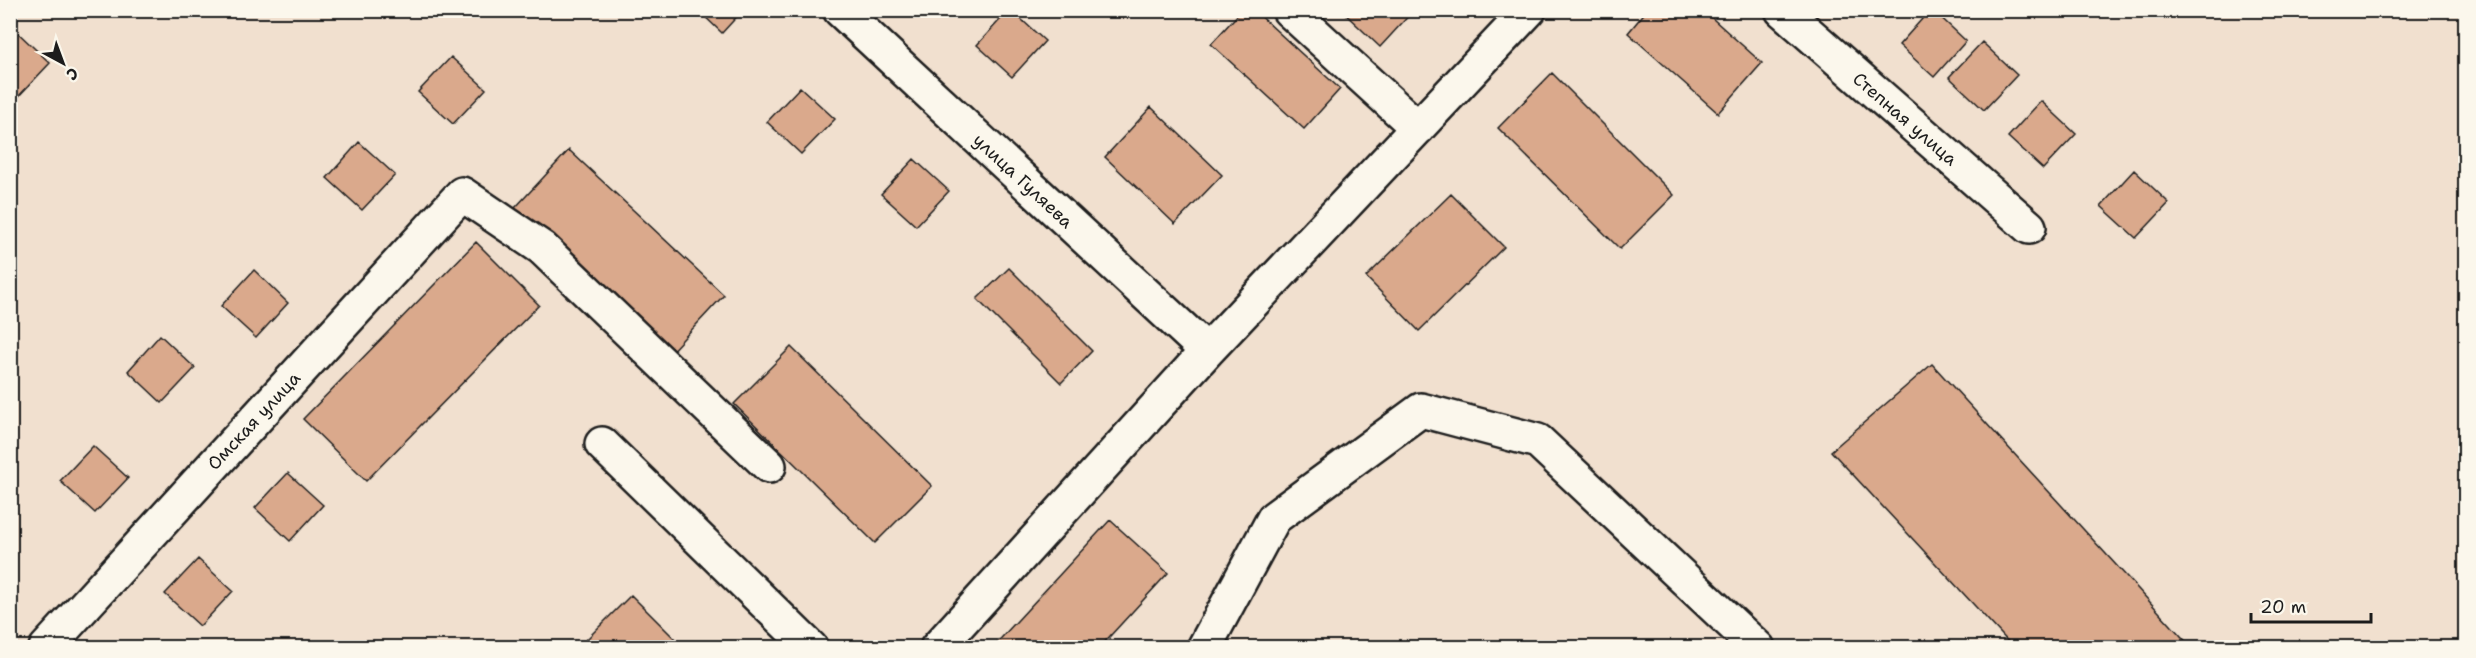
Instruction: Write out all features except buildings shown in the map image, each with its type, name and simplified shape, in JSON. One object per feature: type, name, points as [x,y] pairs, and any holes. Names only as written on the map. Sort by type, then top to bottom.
[{"type":"street","name":"улица Гуляева","points":[[840,10],[1207,351]]},
{"type":"street","points":[[1289,10],[1418,128]]},
{"type":"street","points":[[937,648],[1207,351],[1529,10]]},
{"type":"street","name":"Степная улица","points":[[1782,10],[2029,227]]},
{"type":"street","name":"Омская улица","points":[[46,648],[462,194],[542,248],[769,466]]},
{"type":"street","points":[[1204,648],[1274,518],[1421,410],[1538,441],[1758,648]]},
{"type":"street","points":[[602,444],[811,648]]}]
